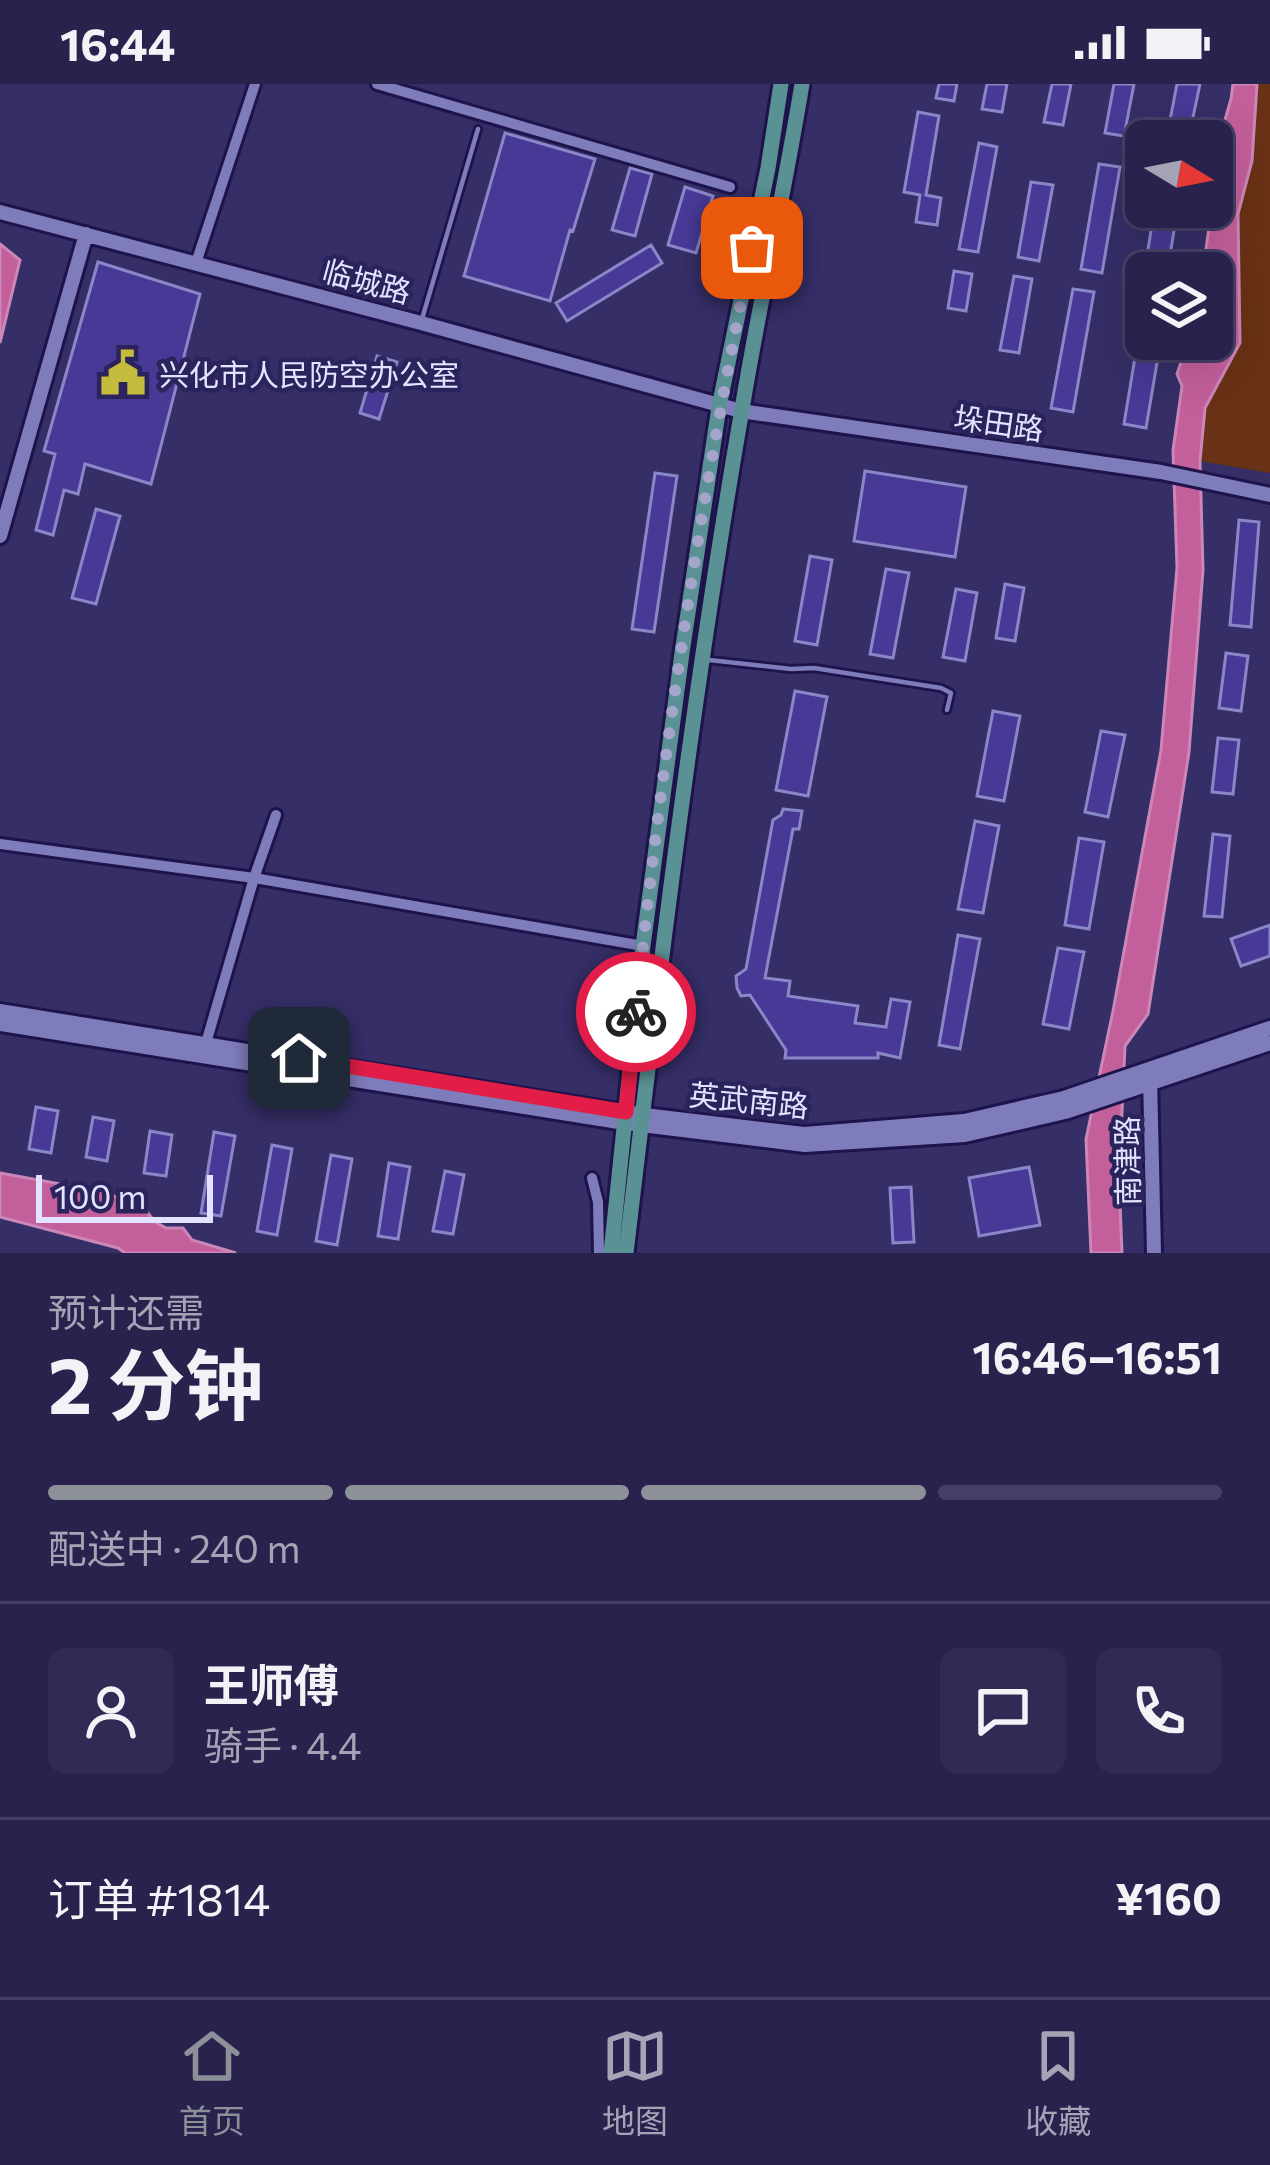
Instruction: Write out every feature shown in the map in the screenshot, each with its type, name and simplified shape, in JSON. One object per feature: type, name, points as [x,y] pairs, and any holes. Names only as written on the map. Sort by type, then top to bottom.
[{"type":"main road","points":[[613,1247],[643,946],[682,653],[719,406],[781,84]]},
{"type":"main road","points":[[613,1247],[644,1120],[662,950],[741,412],[802,84]]},
{"type":"main road","name":"临城路","points":[[0,212],[719,406]]},
{"type":"main road","points":[[0,536],[86,234]]},
{"type":"main road","name":"垛田路","points":[[719,406],[1161,472],[1270,495]]},
{"type":"main road","name":"英武南路","points":[[0,1011],[625,1117]]},
{"type":"main road","name":"英武南路","points":[[0,1024],[805,1145],[965,1135],[1270,1043]]},
{"type":"main road","name":"英武南路","points":[[1150,1077],[1270,1028]]},
{"type":"main road","name":"南津路","points":[[1150,1077],[1154,1253]]},
{"type":"street","points":[[196,263],[255,84]]},
{"type":"street","points":[[377,84],[730,187]]},
{"type":"street","points":[[206,1043],[276,815]]},
{"type":"street","points":[[0,844],[254,878],[643,946]]},
{"type":"street","points":[[592,1178],[613,1247]]},
{"type":"lane","points":[[421,322],[478,129]]},
{"type":"lane","points":[[704,659],[814,668],[941,688],[951,693],[947,710]]},
{"type":"shaded area","points":[[1233,84],[1257,84],[1252,161],[1238,214],[1240,343],[1233,356],[1233,252],[1206,252],[1209,228],[1233,228],[1233,120],[1225,120]]},
{"type":"shaded area","points":[[1257,84],[1270,84],[1270,473],[1200,461],[1205,408],[1240,343],[1238,214],[1252,161]]},
{"type":"shaded area","points":[[0,244],[20,260],[0,343]]},
{"type":"shaded area","points":[[1182,360],[1231,360],[1205,408],[1200,461],[1203,570],[1189,752],[1148,1014],[1125,1046],[1119,1177],[1122,1253],[1091,1253],[1086,1139],[1161,750],[1177,568],[1173,450],[1182,386],[1177,374]]},
{"type":"shaded area","points":[[0,1173],[104,1192],[145,1209],[166,1228],[183,1228],[192,1240],[236,1253],[125,1253],[0,1217]]},
{"type":"building","points":[[939,84],[957,84],[954,101],[936,98]]},
{"type":"building","points":[[987,84],[1007,84],[1002,112],[982,109]]},
{"type":"building","points":[[1052,84],[1071,84],[1063,125],[1044,122]]},
{"type":"building","points":[[1114,84],[1134,84],[1124,136],[1105,133]]},
{"type":"building","points":[[1177,84],[1200,84],[1192,120],[1170,120]]},
{"type":"building","points":[[918,112],[939,116],[926,195],[941,198],[937,225],[916,222],[920,195],[904,192]]},
{"type":"building","points":[[505,133],[595,159],[550,301],[464,276]]},
{"type":"building","points":[[979,143],[997,147],[978,252],[959,249]]},
{"type":"building","points":[[1099,164],[1120,167],[1102,273],[1081,269]]},
{"type":"building","points":[[630,168],[652,174],[635,236],[612,230]]},
{"type":"building","points":[[1031,182],[1053,185],[1039,261],[1018,257]]},
{"type":"building","points":[[685,187],[713,196],[696,253],[668,245]]},
{"type":"building","points":[[1152,228],[1174,228],[1170,252],[1148,252]]},
{"type":"building","points":[[651,245],[662,263],[567,321],[556,303]]},
{"type":"building","name":"兴化市人民防空办公室","points":[[98,262],[200,294],[151,484],[85,464],[78,494],[64,490],[53,535],[36,530],[55,454],[44,451]]},
{"type":"building","points":[[954,271],[972,274],[966,311],[948,308]]},
{"type":"building","points":[[1014,276],[1032,279],[1019,353],[1000,350]]},
{"type":"building","points":[[1073,289],[1094,292],[1073,412],[1051,408]]},
{"type":"building","points":[[377,356],[397,362],[379,419],[360,413]]},
{"type":"building","points":[[1135,360],[1157,360],[1146,428],[1124,424]]},
{"type":"building","points":[[865,471],[966,487],[955,557],[854,541]]},
{"type":"building","points":[[655,473],[677,476],[654,632],[632,629]]},
{"type":"building","points":[[96,509],[120,516],[96,604],[72,598]]},
{"type":"building","points":[[1239,520],[1259,522],[1251,627],[1230,625]]},
{"type":"building","points":[[810,556],[832,560],[817,645],[795,641]]},
{"type":"building","points":[[886,569],[909,573],[893,658],[870,654]]},
{"type":"building","points":[[1005,584],[1024,588],[1015,641],[996,638]]},
{"type":"building","points":[[956,589],[977,593],[965,661],[943,657]]},
{"type":"building","points":[[1226,653],[1248,656],[1241,711],[1219,708]]},
{"type":"building","points":[[795,691],[827,697],[808,796],[776,790]]},
{"type":"building","points":[[993,711],[1020,716],[1004,801],[977,796]]},
{"type":"building","points":[[1101,731],[1125,735],[1108,817],[1085,812]]},
{"type":"building","points":[[1218,738],[1239,740],[1233,794],[1212,792]]},
{"type":"building","points":[[783,809],[802,811],[799,829],[793,829],[765,978],[790,981],[788,996],[858,1006],[855,1023],[886,1027],[891,999],[910,1002],[900,1058],[878,1053],[878,1058],[785,1058],[786,1050],[750,995],[741,996],[737,988],[736,976],[746,969],[773,820]]},
{"type":"building","points":[[975,821],[999,826],[983,913],[958,909]]},
{"type":"building","points":[[1213,834],[1230,836],[1222,917],[1204,916]]},
{"type":"building","points":[[1079,838],[1104,842],[1089,929],[1065,925]]},
{"type":"building","points":[[1270,925],[1270,956],[1241,966],[1231,939]]},
{"type":"building","points":[[958,935],[980,939],[960,1049],[939,1045]]},
{"type":"building","points":[[1058,948],[1084,952],[1069,1029],[1043,1024]]},
{"type":"building","points":[[36,1107],[58,1111],[51,1153],[29,1149]]},
{"type":"building","points":[[93,1117],[114,1121],[107,1161],[86,1157]]},
{"type":"building","points":[[150,1131],[172,1135],[166,1176],[144,1173]]},
{"type":"building","points":[[214,1132],[235,1136],[221,1216],[201,1213]]},
{"type":"building","points":[[272,1145],[292,1149],[277,1235],[257,1231]]},
{"type":"building","points":[[331,1155],[352,1159],[337,1245],[316,1241]]},
{"type":"building","points":[[389,1163],[410,1167],[398,1239],[378,1236]]},
{"type":"building","points":[[1029,1167],[1040,1225],[979,1236],[969,1178]]},
{"type":"building","points":[[445,1171],[464,1175],[453,1234],[433,1231]]},
{"type":"building","points":[[911,1187],[914,1242],[893,1243],[890,1188]]},
{"type":"way so far","points":[[636,1012],[719,406],[752,248]]},
{"type":"place","name":"兴化市人民防空办公室","points":[[123,373]]},
{"type":"route","points":[[299,1058],[626,1112],[636,1012]]}]
